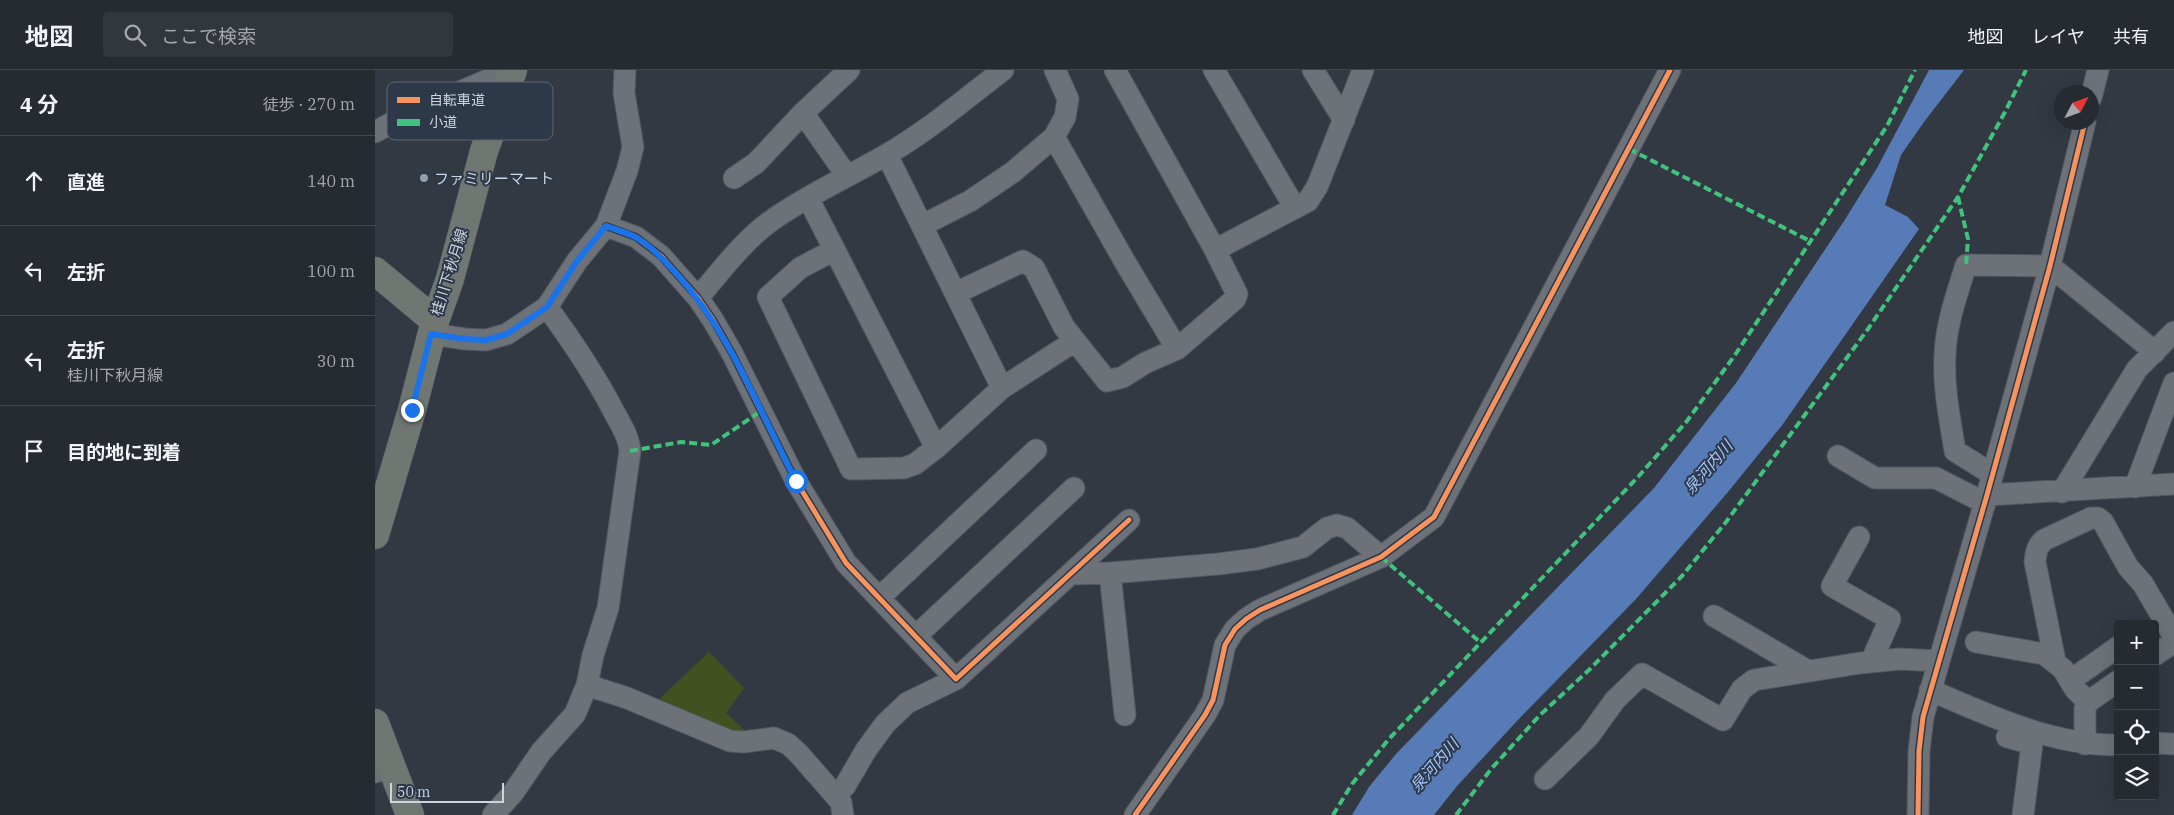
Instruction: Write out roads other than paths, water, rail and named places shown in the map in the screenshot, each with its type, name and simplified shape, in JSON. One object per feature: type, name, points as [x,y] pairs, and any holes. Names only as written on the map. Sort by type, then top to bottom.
[{"type":"main road","name":"桂川下秋月線","points":[[508,82],[512,70]]},
{"type":"main road","name":"桂川下秋月線","points":[[375,535],[488,140]]},
{"type":"main road","points":[[375,271],[433,327]]},
{"type":"main road","points":[[375,723],[383,769],[410,815]]},
{"type":"street","points":[[484,82],[512,70]]},
{"type":"street","points":[[433,327],[465,339],[486,340],[507,334],[547,307],[577,261],[606,226],[627,171],[633,147],[624,93],[625,70]]},
{"type":"street","points":[[733,178],[756,163],[803,113],[849,70]]},
{"type":"street","points":[[698,298],[733,257],[770,222],[847,176],[887,155],[1003,70]]},
{"type":"street","points":[[923,225],[970,201],[1006,177],[1054,137],[1065,117],[1068,99],[1055,70]]},
{"type":"street","points":[[956,293],[1023,261],[1034,268],[1064,327],[1107,381],[1123,377],[1145,363],[1177,348],[1235,299],[1237,294],[1215,250],[1115,70]]},
{"type":"street","points":[[1214,70],[1295,208]]},
{"type":"street","points":[[1313,70],[1344,120]]},
{"type":"street","points":[[1215,250],[1308,201],[1317,187],[1363,70]]},
{"type":"street","points":[[1135,815],[1209,708],[1218,682],[1225,645],[1235,629],[1260,610],[1381,557],[1433,517],[1671,70]]},
{"type":"street","points":[[2094,85],[2098,70]]},
{"type":"street","points":[[803,113],[847,176]]},
{"type":"street","points":[[375,132],[387,125]]},
{"type":"street","points":[[1918,815],[1919,751],[1923,717],[1986,499],[2050,266],[2083,130]]},
{"type":"street","points":[[1054,137],[1125,262],[1177,348]]},
{"type":"street","points":[[887,155],[1002,388]]},
{"type":"street","points":[[809,198],[936,448]]},
{"type":"street","points":[[606,226],[636,237],[655,252],[698,298],[732,353],[776,443],[823,528],[846,563],[956,679]]},
{"type":"street","points":[[834,250],[800,268],[768,297],[851,469],[904,468],[915,464],[936,448],[1002,388],[1067,346],[1077,344]]},
{"type":"street","points":[[1992,474],[1955,451],[1946,395],[1945,355],[1952,310],[1966,265],[2050,266],[2155,352]]},
{"type":"street","points":[[493,815],[513,793],[541,752],[575,714],[587,685],[593,655],[608,608],[630,451],[629,441],[601,387],[572,341],[547,307]]},
{"type":"street","points":[[2062,492],[2137,369],[2174,332]]},
{"type":"street","points":[[2135,487],[2174,383]]},
{"type":"street","points":[[879,598],[1036,450]]},
{"type":"street","points":[[1838,456],[1875,478],[1936,478],[1986,499],[2174,484]]},
{"type":"street","points":[[916,636],[1074,488]]},
{"type":"street","points":[[2055,661],[2035,562],[2036,553],[2039,544],[2044,540],[2091,518],[2097,518],[2103,522],[2128,567],[2143,584],[2174,637]]},
{"type":"street","points":[[835,795],[845,786],[866,750],[885,724],[907,703],[956,679],[1129,520]]},
{"type":"street","points":[[1070,574],[1110,573],[1257,559],[1303,547],[1327,528],[1337,525],[1347,528],[1381,557]]},
{"type":"street","points":[[1859,537],[1832,586],[1890,619],[1871,662]]},
{"type":"street","points":[[1110,573],[1125,715]]},
{"type":"street","points":[[1714,616],[1807,671]]},
{"type":"street","points":[[1976,642],[2044,654],[2055,661],[2088,702]]},
{"type":"street","points":[[2159,653],[2174,642]]},
{"type":"street","points":[[2071,680],[2114,650]]},
{"type":"street","points":[[1545,779],[1589,736],[1615,700],[1642,674],[1723,720],[1747,684],[1754,680],[1900,658],[1938,661]]},
{"type":"street","points":[[2085,744],[2085,708],[2088,702],[2114,684]]},
{"type":"street","points":[[587,685],[627,698],[730,740],[743,742],[774,738],[781,741],[798,753],[841,802],[843,815]]},
{"type":"street","points":[[1930,690],[2000,720],[2045,735],[2085,744],[2114,745]]},
{"type":"street","points":[[2000,720],[1996,733],[2032,744],[2023,815]]},
{"type":"street","points":[[2159,743],[2174,744]]},
{"type":"water","name":"泉河内川","points":[[1929,70],[1964,70],[1901,155],[1885,205],[1908,217],[1919,229],[1783,424],[1728,492],[1636,599],[1516,722],[1457,786],[1434,815],[1352,815],[1369,787],[1396,754],[1654,488],[1736,383],[1877,168]]},
{"type":"place","name":"ファミリーマート","points":[[424,178]]}]
